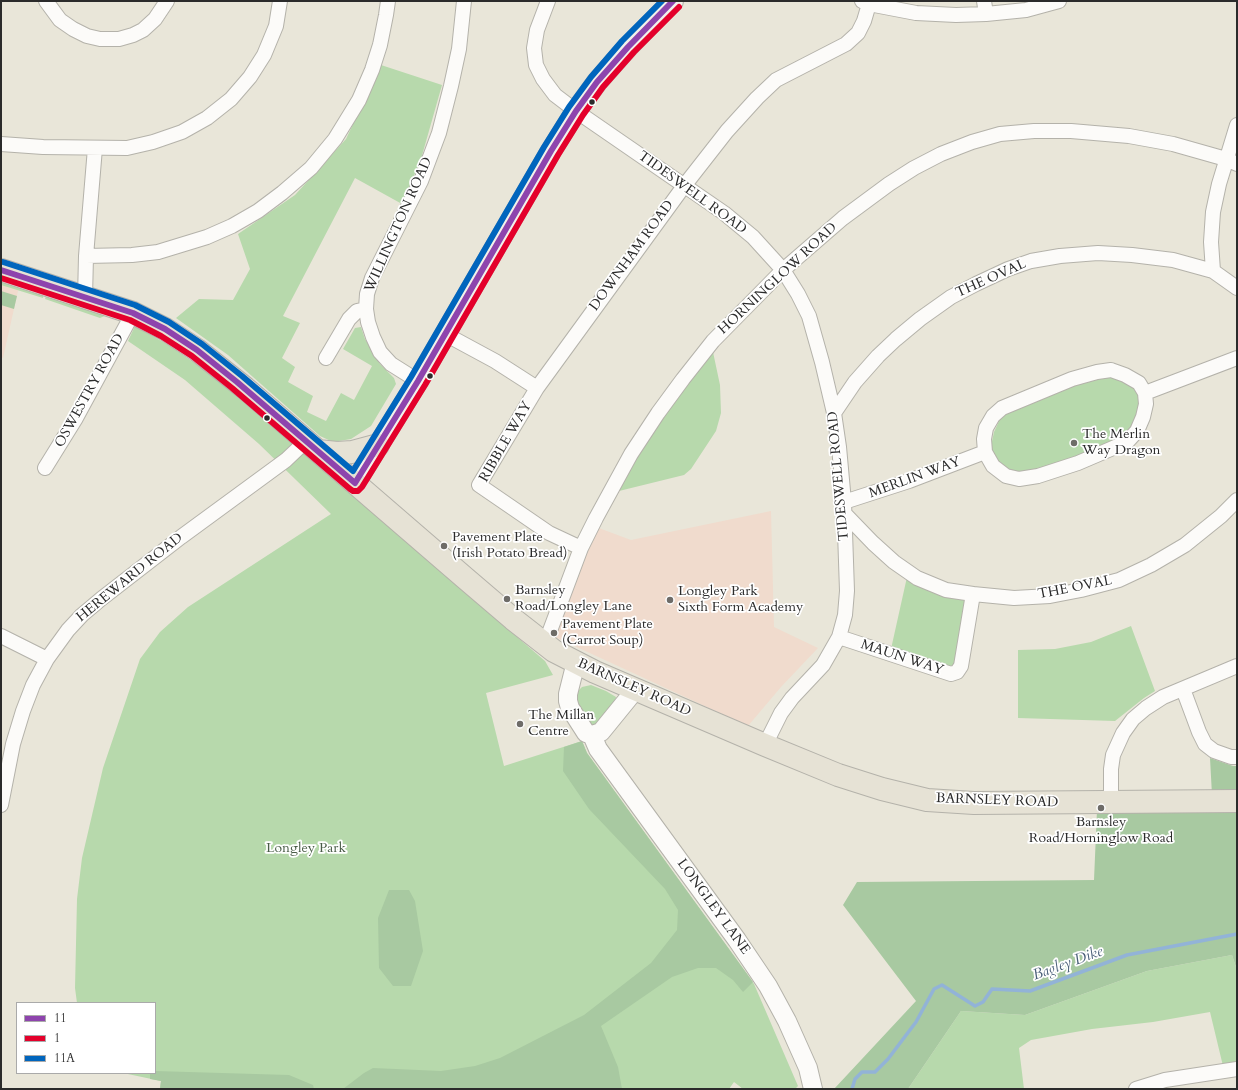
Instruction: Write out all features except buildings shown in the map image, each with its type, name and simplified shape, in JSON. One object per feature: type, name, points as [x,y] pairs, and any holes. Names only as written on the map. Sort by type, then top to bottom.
[{"type":"main road","points":[[355,483],[446,334],[501,235],[576,111],[597,82],[628,47],[673,1]]},
{"type":"main road","name":"BARNSLEY ROAD","points":[[1,270],[133,313],[164,328],[197,350],[274,412],[470,583],[545,644],[554,651],[595,672],[838,775],[882,789],[927,800],[974,804],[1237,801]]},
{"type":"main road","points":[[312,446],[337,453],[352,452],[378,445]]},
{"type":"street","points":[[46,1],[60,20],[73,29],[87,36],[100,39],[119,39],[143,30],[155,18],[166,1]]},
{"type":"street","points":[[1,144],[43,147],[127,148],[154,142],[182,132],[207,118],[231,99],[250,77],[264,55],[276,26],[280,1]]},
{"type":"street","points":[[86,256],[132,255],[158,252],[201,239],[232,226],[252,215],[282,193],[311,168],[335,139],[359,100],[372,70],[380,45],[388,1]]},
{"type":"street","name":"WILLINGTON ROAD","points":[[418,381],[391,364],[380,352],[373,337],[366,309],[367,294],[372,278],[421,181],[439,133],[459,49],[464,1]]},
{"type":"street","name":"TIDESWELL ROAD","points":[[548,1],[537,30],[534,48],[536,64],[543,79],[555,95],[730,218],[783,270],[798,294],[809,316],[834,413],[839,447],[844,508],[847,591],[845,615],[839,637],[823,665],[792,698],[781,713],[765,745]]},
{"type":"street","points":[[866,2],[916,13],[956,15],[985,8],[1026,10],[1059,1]]},
{"type":"street","name":"DOWNHAM ROAD","points":[[537,388],[684,186],[727,131],[757,98],[776,80],[846,44],[858,33],[864,21],[866,2]]},
{"type":"street","points":[[1213,271],[1211,242],[1213,212],[1219,184],[1232,161],[1237,125]]},
{"type":"street","name":"HORNINGLOW ROAD","points":[[545,644],[581,548],[596,518],[631,454],[683,378],[713,341],[783,270],[843,218],[914,168],[941,154],[972,142],[1000,134],[1034,131],[1070,131],[1129,136],[1173,144],[1232,161]]},
{"type":"street","points":[[85,298],[86,256],[95,148]]},
{"type":"street","name":"THE OVAL","points":[[834,413],[855,382],[896,339],[920,319],[951,298],[976,284],[1008,269],[1031,261],[1060,256],[1098,253],[1173,260],[1213,271],[1237,288]]},
{"type":"street","name":"WILLINGTON ROAD","points":[[326,358],[349,319],[357,311],[366,309]]},
{"type":"street","name":"OSWESTRY ROAD","points":[[45,468],[76,418],[133,313]]},
{"type":"street","name":"RIBBLE WAY","points":[[446,334],[495,361],[537,388],[479,485],[549,533],[581,548]]},
{"type":"street","points":[[1145,393],[1237,358]]},
{"type":"street","points":[[1111,370],[1125,375],[1139,383],[1145,393],[1146,404],[1143,417],[1137,431],[1127,442],[1078,463],[1038,476],[1019,479],[1006,476],[993,466],[985,452],[984,439],[986,428],[993,416],[1002,408],[1072,379],[1111,370]]},
{"type":"street","name":"HEREWARD ROAD","points":[[1,805],[14,744],[23,711],[33,685],[47,659],[68,630],[82,615],[101,599],[182,537],[286,460],[312,446]]},
{"type":"street","name":"MERLIN WAY","points":[[844,508],[985,452]]},
{"type":"street","name":"THE OVAL","points":[[844,508],[873,543],[894,562],[917,578],[946,590],[1014,598],[1050,596],[1119,580],[1151,565],[1185,545],[1221,516],[1237,500]]},
{"type":"street","name":"MAUN WAY","points":[[839,637],[950,674],[957,672],[961,666],[973,594]]},
{"type":"street","points":[[1,636],[47,659]]},
{"type":"street","name":"LONGLEY LANE","points":[[576,662],[568,700],[570,708],[586,733],[592,736],[598,750],[737,940],[768,986],[787,1021],[808,1068],[814,1089]]},
{"type":"street","points":[[1111,803],[1111,769],[1113,755],[1123,733],[1133,719],[1163,697],[1237,666]]},
{"type":"street","points":[[592,736],[601,732],[636,689]]},
{"type":"street","points":[[1183,689],[1199,732],[1206,744],[1214,751],[1237,758]]},
{"type":"street","points":[[1136,1089],[1165,1080],[1237,1069]]},
{"type":"shaded area","points":[[1,276],[20,282],[3,358],[1,357]]},
{"type":"shaded area","name":"Longley Park Sixth Form Academy","points":[[771,511],[774,627],[818,648],[781,687],[748,726],[555,637],[596,527],[631,540]]},
{"type":"green space","points":[[381,65],[442,85],[421,159],[402,204],[355,178],[283,316],[300,323],[282,358],[295,367],[288,382],[313,396],[307,412],[326,421],[341,393],[354,400],[372,366],[343,349],[355,328],[361,327],[365,339],[380,364],[394,378],[396,384],[371,426],[351,439],[333,442],[320,436],[228,355],[176,318],[199,299],[233,300],[250,269],[238,234],[295,195],[346,139]]},
{"type":"green space","points":[[1,278],[44,292],[43,298],[1,285]]},
{"type":"green space","points":[[1,291],[17,296],[14,309],[1,305]]},
{"type":"green space","points":[[47,293],[109,314],[100,318],[45,299]]},
{"type":"green space","name":"Longley Park","points":[[135,326],[170,346],[217,379],[545,661],[553,675],[486,693],[504,766],[582,741],[587,753],[754,984],[798,1086],[795,1089],[743,1089],[734,1082],[729,1089],[160,1089],[161,1081],[128,1074],[156,1074],[156,1002],[77,1002],[75,988],[77,899],[82,858],[103,768],[140,659],[160,632],[188,607],[331,514],[259,444],[185,380],[128,341]]},
{"type":"green space","points":[[713,352],[720,385],[721,413],[716,431],[691,469],[684,475],[619,491],[648,438]]},
{"type":"green space","points":[[1111,376],[1136,387],[1141,398],[1136,423],[1127,434],[1090,451],[1036,471],[1015,471],[998,465],[992,455],[991,446],[994,432],[1000,419],[1010,411],[1074,386]]},
{"type":"green space","points":[[907,577],[933,590],[967,601],[958,661],[952,666],[941,667],[891,649]]},
{"type":"green space","points":[[1131,626],[1155,691],[1115,721],[1018,718],[1018,650],[1055,649],[1091,642]]},
{"type":"green space","points":[[591,685],[616,697],[615,704],[595,728],[591,726],[576,702],[578,691],[582,687]]},
{"type":"green space","points":[[582,741],[587,753],[753,982],[743,992],[733,980],[716,968],[698,968],[672,977],[601,1026],[618,1067],[622,1089],[343,1089],[373,1068],[441,1071],[475,1066],[500,1058],[584,1015],[651,963],[677,930],[678,910],[665,889],[589,809],[563,771],[564,747]]},
{"type":"green space","points":[[1210,758],[1237,766],[1237,794],[1212,795]]},
{"type":"green space","points":[[1097,810],[1237,810],[1237,970],[1232,955],[1147,971],[1025,1015],[961,1011],[908,1089],[834,1089],[916,1001],[843,905],[857,882],[1094,880]]},
{"type":"green space","points":[[389,890],[409,890],[415,901],[423,951],[411,986],[393,986],[379,968],[378,918]]},
{"type":"green space","points":[[1232,955],[1237,970],[1237,1064],[1223,1066],[1210,1012],[1153,1022],[1092,1029],[1031,1040],[1019,1048],[1024,1089],[908,1089],[961,1011],[1025,1015],[1147,971]]},
{"type":"green space","points":[[156,1071],[289,1075],[313,1085],[314,1089],[160,1089],[161,1081],[150,1079],[150,1074],[156,1074]]},
{"type":"waterway","name":"Bagley Dike","points":[[852,1089],[855,1079],[862,1072],[875,1072],[888,1059],[916,1022],[934,989],[942,985],[975,1006],[983,1002],[992,989],[1030,991],[1127,955],[1237,934]]},
{"type":"transit line","name":"11A","points":[[3,262],[135,305],[169,322],[202,344],[242,376],[353,471],[411,377],[544,147],[569,107],[591,77],[622,41],[662,1]]},
{"type":"transit line","name":"11","points":[[1,270],[133,313],[165,329],[197,350],[237,382],[355,483],[418,381],[551,151],[576,111],[597,82],[628,47],[673,1]]},
{"type":"transit line","name":"1","points":[[1,278],[130,320],[161,336],[192,356],[232,388],[350,489],[353,491],[358,491],[362,487],[425,385],[558,155],[583,115],[603,87],[634,52],[679,7]]},
{"type":"place","name":"The Merlin Way Dragon","points":[[1074,443]]},
{"type":"place","name":"Pavement Plate (Irish Potato Bread)","points":[[444,546]]},
{"type":"place","name":"Barnsley Road/Longley Lane","points":[[507,599]]},
{"type":"place","name":"Longley Park Sixth Form Academy","points":[[670,600]]},
{"type":"place","name":"Pavement Plate (Carrot Soup)","points":[[554,633]]},
{"type":"place","name":"The Millan Centre","points":[[520,724]]},
{"type":"place","name":"Barnsley Road/Horninglow Road","points":[[1101,808]]}]
